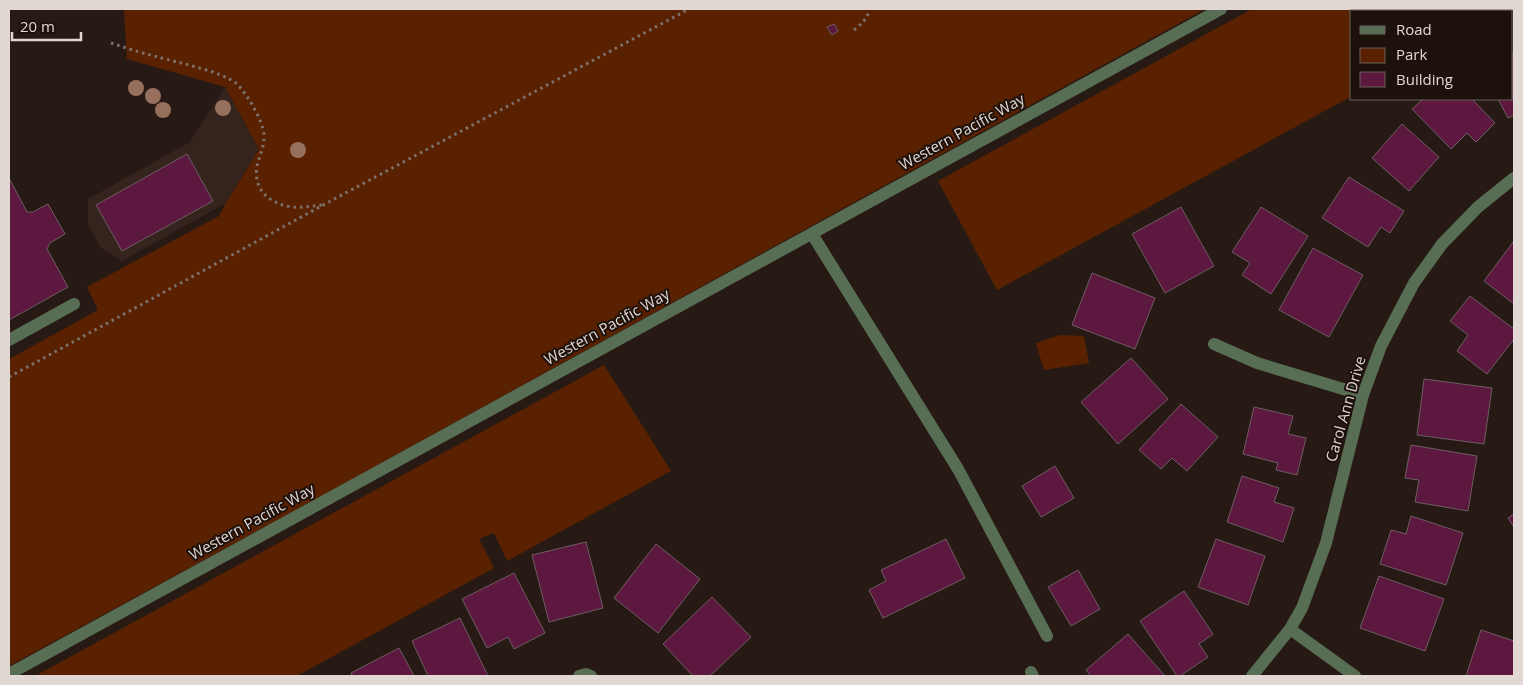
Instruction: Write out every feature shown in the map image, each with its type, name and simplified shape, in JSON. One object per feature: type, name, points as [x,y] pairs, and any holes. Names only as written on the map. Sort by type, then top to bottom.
[{"type":"street","name":"Western Pacific Way","points":[[9,674],[1221,9]]},
{"type":"street","name":"Carol Ann Drive","points":[[1252,676],[1290,629],[1302,608],[1326,543],[1363,395],[1381,346],[1414,283],[1442,244],[1478,207],[1514,178]]},
{"type":"street","points":[[812,234],[958,469],[1047,636]]},
{"type":"street","points":[[9,340],[74,304]]},
{"type":"street","points":[[1214,344],[1257,363],[1363,395]]},
{"type":"street","points":[[1290,629],[1355,676]]},
{"type":"street","points":[[579,676],[586,674],[591,676]]},
{"type":"path","points":[[9,378],[325,204],[689,9]]},
{"type":"path","points":[[854,30],[863,22],[869,9]]},
{"type":"path","points":[[111,43],[223,76],[235,83],[246,95],[256,112],[264,133],[263,149],[257,166],[256,179],[261,192],[273,201],[290,207],[325,204]]},
{"type":"shaded area","points":[[225,87],[259,149],[226,203],[122,261],[101,248],[88,224],[88,199],[190,142]]},
{"type":"green space","points":[[124,9],[1205,9],[9,666],[9,359],[98,310],[87,287],[219,216],[259,149],[225,87],[127,59]]},
{"type":"green space","points":[[1252,9],[1510,9],[1350,10],[1350,97],[997,290],[938,181]]},
{"type":"green space","points":[[1060,335],[1084,336],[1089,363],[1044,370],[1036,343]]},
{"type":"green space","points":[[604,365],[671,471],[507,561],[494,533],[479,539],[494,568],[297,676],[35,676]]},
{"type":"building","points":[[834,24],[838,31],[832,35],[827,27]]},
{"type":"building","points":[[1513,52],[1514,115],[1508,118],[1499,100],[1513,100]]},
{"type":"building","points":[[1422,100],[1473,100],[1495,123],[1476,142],[1467,133],[1451,149],[1412,109]]},
{"type":"building","points":[[1402,124],[1439,157],[1409,191],[1372,158]]},
{"type":"building","points":[[187,154],[213,201],[122,251],[96,205]]},
{"type":"building","points":[[1349,177],[1404,211],[1390,233],[1381,227],[1368,247],[1322,218]]},
{"type":"building","points":[[9,178],[27,212],[33,212],[48,204],[65,234],[50,243],[47,249],[68,287],[9,320]]},
{"type":"building","points":[[1181,207],[1214,266],[1165,293],[1132,234]]},
{"type":"building","points":[[1261,207],[1308,236],[1271,294],[1242,275],[1250,263],[1232,252]]},
{"type":"building","points":[[1514,241],[1514,304],[1484,281]]},
{"type":"building","points":[[1313,248],[1363,275],[1329,337],[1279,310]]},
{"type":"building","points":[[1092,273],[1155,298],[1135,349],[1072,325]]},
{"type":"building","points":[[1470,296],[1514,329],[1514,339],[1487,374],[1457,351],[1468,335],[1450,321]]},
{"type":"building","points":[[1131,358],[1168,399],[1118,444],[1081,402]]},
{"type":"building","points":[[1424,379],[1492,388],[1484,444],[1417,435]]},
{"type":"building","points":[[1181,404],[1218,437],[1187,471],[1172,458],[1161,469],[1139,450]]},
{"type":"building","points":[[1254,407],[1293,416],[1288,434],[1306,438],[1297,475],[1276,470],[1278,463],[1243,454]]},
{"type":"building","points":[[1411,445],[1477,456],[1468,511],[1415,502],[1419,480],[1405,478]]},
{"type":"building","points":[[1055,466],[1074,498],[1041,517],[1022,486]]},
{"type":"building","points":[[1242,476],[1279,488],[1274,502],[1294,508],[1283,542],[1227,522]]},
{"type":"building","points":[[1514,514],[1514,527],[1508,518]]},
{"type":"building","points":[[1411,516],[1463,533],[1446,585],[1380,564],[1391,530],[1406,534]]},
{"type":"building","points":[[946,539],[965,578],[883,618],[869,590],[886,581],[881,570]]},
{"type":"building","points":[[1216,539],[1265,556],[1248,605],[1198,587]]},
{"type":"building","points":[[586,542],[603,608],[549,622],[532,555]]},
{"type":"building","points":[[656,544],[700,579],[658,633],[614,598]]},
{"type":"building","points":[[1078,570],[1100,609],[1071,626],[1048,587]]},
{"type":"building","points":[[514,573],[545,633],[514,649],[508,637],[487,648],[462,599]]},
{"type":"building","points":[[1379,576],[1444,599],[1425,651],[1360,628]]},
{"type":"building","points":[[1184,591],[1213,634],[1199,644],[1208,657],[1180,676],[1177,676],[1140,621]]},
{"type":"building","points":[[712,597],[751,637],[710,676],[693,676],[663,644]]},
{"type":"building","points":[[460,618],[488,676],[428,676],[412,641]]},
{"type":"building","points":[[1481,630],[1514,641],[1514,676],[1466,676]]},
{"type":"building","points":[[1128,634],[1165,676],[1091,676],[1086,670]]},
{"type":"building","points":[[399,648],[414,676],[352,676],[351,673]]}]
